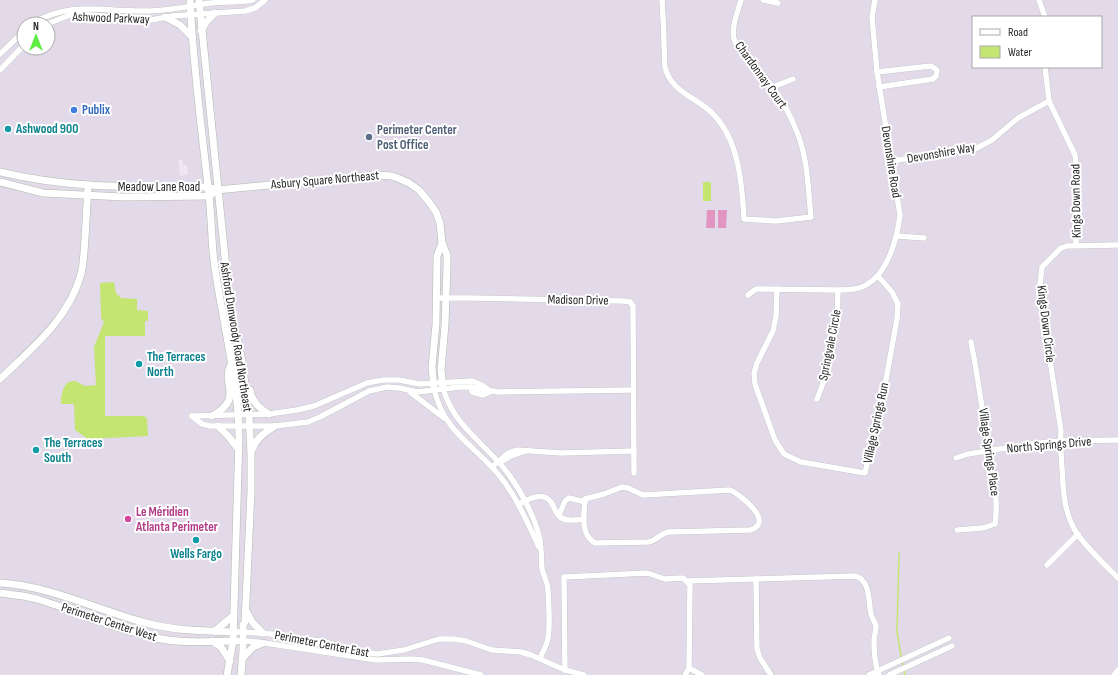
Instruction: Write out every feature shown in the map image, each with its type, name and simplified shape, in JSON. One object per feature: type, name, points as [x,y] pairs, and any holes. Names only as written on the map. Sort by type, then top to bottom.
[{"type":"main road","name":"Ashford Dunwoody Road Northeast","points":[[199,2],[225,270],[230,307],[242,361],[249,415],[252,491],[241,675]]},
{"type":"main road","name":"Ashford Dunwoody Road Northeast","points":[[190,3],[192,37],[209,196],[214,266],[232,363],[239,415],[233,641],[227,675]]},
{"type":"main road","points":[[201,31],[206,21],[214,13]]},
{"type":"main road","points":[[165,18],[180,25],[192,37]]},
{"type":"main road","name":"Meadow Lane Road","points":[[0,172],[36,180],[88,186],[208,187],[217,190]]},
{"type":"main road","name":"Asbury Square Northeast","points":[[217,190],[378,175],[392,176],[409,183],[419,190],[436,212],[440,223],[442,243],[447,255],[446,298],[441,364],[443,385]]},
{"type":"main road","name":"Meadow Lane Road","points":[[0,182],[43,193],[87,195],[147,197],[209,196],[217,190]]},
{"type":"main road","points":[[0,379],[39,343],[55,325],[73,295],[81,274],[84,256],[88,186]]},
{"type":"main road","name":"Asbury Square Northeast","points":[[434,386],[433,362],[437,298],[437,256],[442,243]]},
{"type":"main road","points":[[234,326],[241,340],[246,356],[251,396],[256,405],[269,414]]},
{"type":"main road","points":[[212,416],[220,412],[228,402],[230,394],[228,370],[232,363]]},
{"type":"main road","points":[[218,426],[239,450]]},
{"type":"main road","points":[[251,455],[253,446],[260,436],[275,426]]},
{"type":"main road","name":"Perimeter Center West","points":[[0,582],[34,587],[116,614],[164,627],[183,630],[243,632]]},
{"type":"main road","name":"Perimeter Center West","points":[[0,594],[37,599],[159,639],[180,641],[243,642]]},
{"type":"main road","points":[[246,609],[248,615],[263,633]]},
{"type":"main road","points":[[113,625],[116,614]]},
{"type":"main road","points":[[215,631],[234,615]]},
{"type":"main road","points":[[212,641],[223,649],[230,661]]},
{"type":"main road","points":[[242,658],[250,650],[262,643]]},
{"type":"street","name":"Ashwood Parkway","points":[[45,16],[54,11],[74,6],[146,12],[178,9],[190,3],[253,0]]},
{"type":"street","name":"Ashwood Parkway","points":[[56,20],[70,15],[79,14],[151,20],[250,10],[259,6],[262,0]]},
{"type":"street","name":"Chardonnay Court","points":[[662,0],[665,68],[672,82],[681,91],[713,114],[726,130],[736,156],[744,219],[776,221],[811,217],[806,167],[797,133],[785,107],[773,87],[738,49],[734,37],[735,21],[741,0]]},
{"type":"street","points":[[763,0],[778,4]]},
{"type":"street","name":"Devonshire Road","points":[[838,290],[849,290],[865,286],[878,276],[892,250],[897,236],[900,215],[877,72],[872,17],[875,0]]},
{"type":"street","points":[[1039,0],[1045,16]]},
{"type":"street","points":[[0,54],[16,38]]},
{"type":"street","points":[[0,70],[16,54]]},
{"type":"street","points":[[877,72],[931,66],[937,70],[936,76],[933,79],[880,87]]},
{"type":"street","name":"Kings Down Road","points":[[1045,68],[1049,101],[1074,154],[1076,166],[1076,245]]},
{"type":"street","points":[[773,87],[792,79]]},
{"type":"street","name":"Devonshire Way","points":[[891,161],[975,149],[992,140],[1018,118],[1049,101]]},
{"type":"street","points":[[897,236],[924,238]]},
{"type":"street","name":"Kings Down Circle","points":[[1118,245],[1076,245],[1061,248],[1042,267],[1040,286],[1060,423],[1064,498],[1068,514],[1078,534],[1096,556],[1118,578]]},
{"type":"street","name":"Village Springs Run","points":[[778,289],[776,316],[773,331],[756,363],[754,373],[755,384],[775,440],[784,454],[801,462],[865,473],[898,319],[898,304],[892,292],[878,276]]},
{"type":"street","points":[[748,294],[756,289],[838,290]]},
{"type":"street","name":"Springvale Circle","points":[[817,399],[824,384],[835,332],[838,312],[838,290]]},
{"type":"street","name":"Madison Drive","points":[[437,298],[630,302],[633,306],[634,473]]},
{"type":"street","name":"Village Springs Place","points":[[957,530],[983,528],[995,524],[996,504],[989,450],[971,342]]},
{"type":"street","points":[[434,386],[399,380],[383,380],[367,383],[314,406],[297,410],[269,414],[192,416],[207,426],[275,426],[313,420],[372,390],[387,387],[416,392],[434,386],[472,381],[491,391]]},
{"type":"street","points":[[443,385],[471,387],[491,391],[633,390]]},
{"type":"street","points":[[443,385],[448,402],[459,421],[498,462],[515,484],[538,531],[542,570],[548,588],[549,631],[547,642],[540,658]]},
{"type":"street","points":[[434,386],[439,405],[447,421]]},
{"type":"street","points":[[406,390],[424,401],[447,421],[460,437],[492,467],[501,478],[518,505],[530,526],[540,550]]},
{"type":"street","name":"North Springs Drive","points":[[956,458],[989,450],[1031,444],[1060,441],[1118,440]]},
{"type":"street","points":[[492,467],[512,451],[522,450],[561,453],[634,450]]},
{"type":"street","points":[[622,487],[628,488],[642,495],[730,490],[735,492],[754,508],[758,515],[759,521],[755,527],[750,530],[669,532],[663,533],[655,540],[648,542],[598,544],[593,542],[588,537],[584,519],[585,499],[622,487]]},
{"type":"street","points":[[518,505],[533,497],[545,498],[550,501],[559,515],[567,519],[584,519]]},
{"type":"street","points":[[559,515],[565,501],[569,498],[585,502]]},
{"type":"street","points":[[1047,566],[1078,534]]},
{"type":"street","points":[[565,670],[564,577],[647,573],[665,578],[683,578],[690,585],[689,668],[685,675]]},
{"type":"street","points":[[686,581],[856,576],[861,578],[869,594],[871,614],[876,626],[874,640],[875,660],[879,673]]},
{"type":"street","points":[[756,579],[757,649],[760,658],[771,675]]},
{"type":"street","name":"Perimeter Center East","points":[[243,632],[263,633],[319,641],[372,654],[408,649],[434,640],[454,639],[492,650],[526,653],[565,670],[584,675]]},
{"type":"street","points":[[869,675],[879,673],[949,638]]},
{"type":"street","points":[[297,649],[309,648],[314,646],[319,641]]},
{"type":"street","name":"Perimeter Center East","points":[[243,642],[262,643],[365,659],[423,660],[481,675]]},
{"type":"street","points":[[889,675],[952,646]]},
{"type":"street","points":[[365,659],[402,654],[408,649]]},
{"type":"street","points":[[689,668],[702,675]]},
{"type":"street","points":[[1114,675],[1118,670]]},
{"type":"shaded area","points":[[178,160],[183,160],[183,165],[187,165],[188,174],[180,176]]},
{"type":"shaded area","points":[[707,210],[715,210],[715,228],[706,228]]},
{"type":"shaded area","points":[[718,210],[727,210],[726,228],[718,228]]},
{"type":"water","points":[[703,182],[711,182],[711,201],[703,201]]},
{"type":"water","points":[[114,282],[116,293],[121,298],[137,299],[137,310],[148,311],[148,321],[145,321],[145,336],[105,336],[105,416],[144,416],[147,418],[148,436],[88,439],[75,430],[74,404],[61,404],[61,397],[63,389],[70,381],[77,381],[86,386],[96,385],[94,347],[104,322],[101,318],[100,283]]},
{"type":"waterway","points":[[899,553],[897,632],[903,667]]},
{"type":"waterway","points":[[904,670],[905,675]]},
{"type":"place","name":"Publix","points":[[74,110]]},
{"type":"place","name":"Ashwood 900","points":[[8,129]]},
{"type":"place","name":"Perimeter Center Post Office","points":[[369,137]]},
{"type":"place","name":"The Terraces North","points":[[139,364]]},
{"type":"place","name":"The Terraces South","points":[[36,450]]},
{"type":"place","name":"Le Méridien Atlanta Perimeter","points":[[128,519]]},
{"type":"place","name":"Wells Fargo","points":[[196,540]]}]
